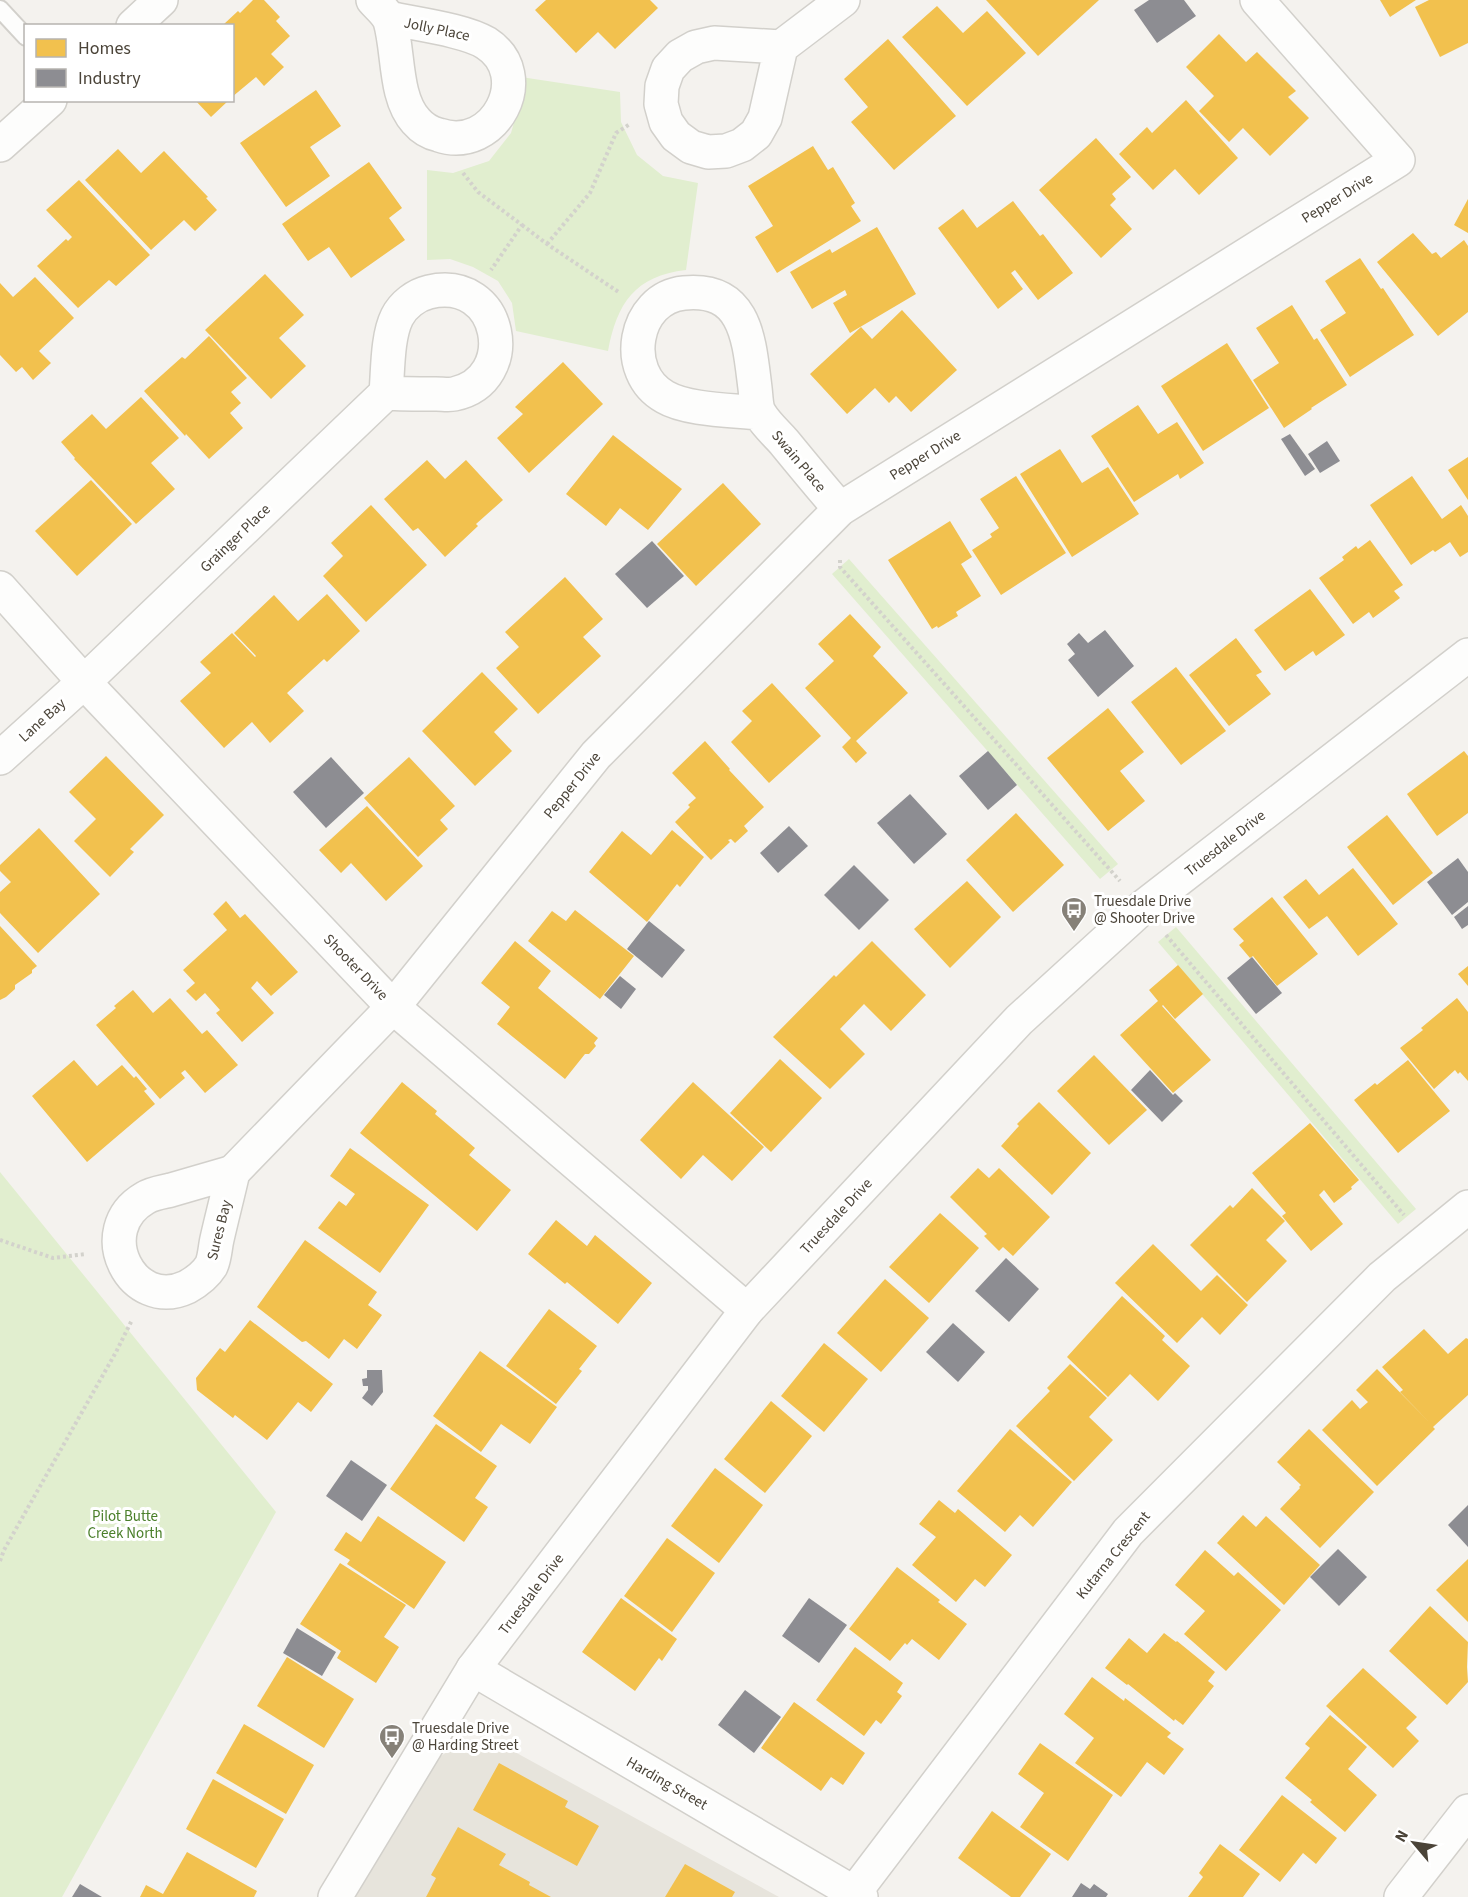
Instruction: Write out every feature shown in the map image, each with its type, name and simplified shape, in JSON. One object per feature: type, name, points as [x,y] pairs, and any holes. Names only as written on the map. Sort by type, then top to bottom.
[{"type":"street","points":[[135,24],[161,0]]},
{"type":"street","points":[[781,47],[714,43],[696,47],[680,56],[668,69],[662,86],[661,104],[666,122],[676,136],[691,147],[708,152],[726,151],[742,145],[756,134],[765,118],[781,47],[843,0]]},
{"type":"street","name":"Pepper Drive","points":[[393,1007],[596,755],[840,509],[1398,160],[1257,0]]},
{"type":"street","name":"Jolly Place","points":[[381,9],[473,36],[488,44],[500,57],[507,73],[508,90],[504,107],[494,122],[480,132],[464,138],[446,138],[430,132],[416,122],[406,107],[381,9]]},
{"type":"street","points":[[0,145],[48,102]]},
{"type":"street","points":[[440,290],[456,291],[472,298],[485,309],[493,325],[496,342],[493,360],[485,376],[471,387],[454,394],[386,393],[392,332],[398,315],[409,303],[423,293],[440,290]]},
{"type":"street","points":[[681,293],[699,293],[717,297],[732,307],[743,321],[749,338],[759,413],[681,404],[663,396],[649,384],[640,366],[637,348],[640,329],[650,312],[664,300],[681,293]]},
{"type":"street","name":"Grainger Place","points":[[84,682],[386,393]]},
{"type":"street","name":"Swain Place","points":[[759,413],[840,509]]},
{"type":"street","name":"Shooter Drive","points":[[0,588],[84,682],[393,1007],[747,1310]]},
{"type":"street","name":"Truesdale Drive","points":[[335,1897],[473,1669],[747,1310],[1019,1020],[1143,907],[1468,655]]},
{"type":"street","name":"Lane Bay","points":[[0,758],[84,682]]},
{"type":"street","points":[[233,1172],[393,1007]]},
{"type":"street","name":"Sures Bay","points":[[119,1250],[119,1234],[124,1219],[134,1206],[147,1196],[233,1172],[211,1266],[196,1282],[181,1290],[164,1291],[148,1287]]},
{"type":"street","name":"Kutarna Crescent","points":[[855,1896],[1128,1532],[1382,1276],[1468,1208]]},
{"type":"street","points":[[119,1250],[134,1278],[148,1287]]},
{"type":"street","name":"Harding Street","points":[[473,1669],[855,1896]]},
{"type":"street","points":[[1401,1897],[1468,1811]]},
{"type":"lane","points":[[0,9],[24,35]]},
{"type":"path","points":[[547,244],[590,193],[616,133],[661,104]]},
{"type":"path","points":[[446,138],[459,168],[478,192],[547,244],[650,312]]},
{"type":"path","points":[[472,298],[522,225]]},
{"type":"path","points":[[840,509],[840,567],[1110,871]]},
{"type":"path","points":[[1166,935],[1426,1240]]},
{"type":"path","points":[[0,1240],[53,1258],[119,1250]]},
{"type":"path","points":[[0,1561],[4,1550],[116,1352],[148,1287]]},
{"type":"shaded area","points":[[476,1741],[504,1746],[779,1897],[353,1897],[430,1764],[451,1749]]},
{"type":"green space","points":[[521,77],[620,92],[621,122],[637,155],[663,176],[698,183],[686,270],[654,278],[631,295],[617,319],[608,351],[516,331],[512,303],[498,281],[473,267],[450,259],[427,260],[427,170],[453,173],[489,161],[511,133],[519,105]]},
{"type":"green space","points":[[849,559],[1118,864],[1100,879],[832,574]]},
{"type":"green space","points":[[1176,927],[1416,1209],[1398,1224],[1158,942]]},
{"type":"green space","name":"Pilot Butte Creek North","points":[[0,1172],[276,1512],[62,1897],[0,1897]]},
{"type":"building: Homes","points":[[253,0],[264,0],[280,17],[276,21],[290,36],[271,54],[284,67],[264,86],[256,77],[234,95],[234,24],[224,24],[238,11],[240,13]]},
{"type":"building: Homes","points":[[546,0],[650,0],[658,8],[615,49],[598,32],[576,53],[535,10]]},
{"type":"building: Homes","points":[[986,0],[1099,0],[1038,56]]},
{"type":"building: Homes","points":[[1380,0],[1416,0],[1390,17]]},
{"type":"building: Homes","points":[[1429,0],[1468,0],[1468,43],[1440,57],[1415,7]]},
{"type":"building: Homes","points":[[937,6],[963,33],[987,11],[1026,53],[967,106],[902,37]]},
{"type":"building: Homes","points":[[1219,34],[1246,62],[1257,52],[1296,91],[1288,97],[1309,118],[1270,156],[1243,128],[1229,142],[1199,111],[1214,96],[1186,67]]},
{"type":"building: Homes","points":[[888,39],[956,116],[894,170],[851,122],[868,107],[844,79]]},
{"type":"building: Homes","points":[[316,90],[341,126],[310,147],[330,176],[286,207],[240,143]]},
{"type":"building: Homes","points":[[1186,100],[1238,158],[1199,195],[1175,169],[1153,190],[1119,154],[1147,127],[1152,133]]},
{"type":"building: Homes","points":[[197,102],[227,102],[211,117]]},
{"type":"building: Homes","points":[[1096,138],[1131,177],[1112,194],[1116,199],[1110,205],[1132,229],[1101,258],[1039,190]]},
{"type":"building: Homes","points":[[813,146],[828,170],[833,167],[855,203],[851,206],[861,221],[777,273],[755,237],[773,226],[748,186]]},
{"type":"building: Homes","points":[[118,149],[141,173],[164,151],[208,197],[206,198],[217,210],[195,231],[184,220],[151,250],[85,180]]},
{"type":"building: Homes","points":[[369,162],[402,208],[389,218],[405,240],[351,278],[329,247],[308,261],[282,224]]},
{"type":"building: Homes","points":[[79,180],[150,255],[116,286],[109,280],[78,308],[37,266],[66,239],[68,241],[72,237],[46,210]]},
{"type":"building: Homes","points":[[1468,199],[1468,233],[1454,225]]},
{"type":"building: Homes","points":[[1013,201],[1040,236],[1043,234],[1073,273],[1038,300],[1015,270],[1011,273],[1023,289],[998,309],[938,228],[963,209],[977,228]]},
{"type":"building: Homes","points":[[877,227],[916,294],[850,333],[833,303],[847,295],[845,290],[812,309],[790,272],[830,249],[832,253]]},
{"type":"building: Homes","points":[[1413,233],[1432,254],[1436,252],[1441,258],[1464,240],[1468,246],[1468,312],[1438,336],[1377,262]]},
{"type":"building: Homes","points":[[1360,258],[1414,335],[1350,377],[1320,330],[1346,313],[1325,281]]},
{"type":"building: Homes","points":[[265,274],[304,315],[279,338],[306,366],[271,399],[205,330]]},
{"type":"building: Homes","points":[[35,277],[74,318],[39,351],[51,363],[33,380],[22,367],[16,372],[0,355],[0,283],[13,297]]},
{"type":"building: Homes","points":[[1292,305],[1314,340],[1317,338],[1347,385],[1284,428],[1253,380],[1279,363],[1256,328]]},
{"type":"building: Homes","points":[[902,310],[957,370],[911,412],[896,396],[889,403],[875,388],[847,414],[810,374],[861,327],[872,339]]},
{"type":"building: Homes","points":[[209,336],[247,378],[231,392],[241,403],[230,413],[243,428],[209,459],[144,391],[182,357],[185,359]]},
{"type":"building: Homes","points":[[1227,343],[1269,408],[1203,451],[1161,386]]},
{"type":"building: Homes","points":[[563,362],[603,404],[529,473],[497,438],[523,414],[515,407]]},
{"type":"building: Homes","points":[[141,397],[179,438],[151,463],[175,489],[136,524],[74,459],[61,442],[92,414],[106,429]]},
{"type":"building: Homes","points":[[1138,405],[1158,434],[1177,422],[1204,463],[1180,479],[1178,474],[1134,502],[1091,436]]},
{"type":"building: Homes","points":[[613,435],[682,489],[648,530],[620,508],[606,526],[566,494]]},
{"type":"building: Homes","points":[[1060,449],[1082,483],[1108,467],[1139,514],[1072,557],[1020,474]]},
{"type":"building: Homes","points":[[1468,457],[1468,500],[1448,470]]},
{"type":"building: Homes","points":[[427,460],[445,479],[466,460],[503,500],[476,524],[478,526],[445,557],[418,528],[413,531],[384,499]]},
{"type":"building: Homes","points":[[1016,476],[1066,553],[1001,595],[972,550],[992,537],[990,534],[999,528],[980,499]]},
{"type":"building: Homes","points":[[1412,476],[1442,519],[1461,505],[1468,516],[1468,552],[1460,557],[1450,542],[1411,565],[1370,505]]},
{"type":"building: Homes","points":[[91,480],[132,524],[77,576],[35,531]]},
{"type":"building: Homes","points":[[723,483],[761,524],[696,586],[657,544]]},
{"type":"building: Homes","points":[[371,505],[427,565],[366,622],[323,576],[343,556],[331,543]]},
{"type":"building: Homes","points":[[950,521],[972,557],[961,564],[981,596],[956,612],[958,616],[932,629],[888,560]]},
{"type":"building: Homes","points":[[1370,540],[1403,585],[1394,591],[1400,598],[1373,618],[1369,612],[1353,624],[1319,578],[1344,560],[1342,557],[1356,546],[1358,549]]},
{"type":"building: Homes","points":[[565,577],[603,619],[583,637],[601,656],[538,714],[496,668],[519,647],[505,632]]},
{"type":"building: Homes","points":[[1310,589],[1345,635],[1316,656],[1313,651],[1285,671],[1254,630]]},
{"type":"building: Homes","points":[[327,594],[360,631],[327,662],[324,659],[287,693],[304,711],[270,743],[252,722],[224,748],[180,701],[211,673],[200,662],[232,633],[255,657],[234,633],[274,595],[298,621]]},
{"type":"building: Homes","points":[[850,614],[881,647],[873,656],[908,693],[856,741],[867,753],[856,763],[842,747],[851,738],[805,688],[834,661],[818,644]]},
{"type":"building: Homes","points":[[1236,638],[1262,672],[1256,675],[1271,694],[1229,726],[1189,675]]},
{"type":"building: Homes","points":[[1176,667],[1226,731],[1181,765],[1131,702]]},
{"type":"building: Homes","points":[[482,672],[518,709],[494,732],[512,751],[475,786],[422,731]]},
{"type":"building: Homes","points":[[772,683],[821,736],[769,783],[731,742],[752,721],[742,711]]},
{"type":"building: Homes","points":[[1108,708],[1144,752],[1120,771],[1145,801],[1108,831],[1047,758]]},
{"type":"building: Homes","points":[[705,741],[764,807],[744,826],[748,831],[735,843],[731,839],[728,840],[730,842],[711,860],[675,822],[696,798],[672,773]]},
{"type":"building: Homes","points":[[1464,751],[1468,756],[1468,813],[1437,836],[1407,794]]},
{"type":"building: Homes","points":[[106,756],[164,815],[130,849],[134,852],[110,877],[74,841],[96,819],[69,792]]},
{"type":"building: Homes","points":[[409,757],[455,806],[440,820],[448,829],[418,857],[364,798]]},
{"type":"building: Homes","points":[[367,806],[423,866],[386,901],[351,863],[341,873],[319,850]]},
{"type":"building: Homes","points":[[1016,813],[1064,865],[1013,912],[966,860]]},
{"type":"building: Homes","points":[[1387,815],[1433,873],[1393,905],[1347,847]]},
{"type":"building: Homes","points":[[39,828],[100,894],[38,953],[0,913],[0,892],[11,882],[0,871],[0,865]]},
{"type":"building: Homes","points":[[672,830],[704,857],[680,887],[677,884],[647,922],[589,872],[622,831],[651,855]]},
{"type":"building: Homes","points":[[1353,868],[1398,924],[1358,956],[1327,916],[1309,929],[1283,897],[1306,879],[1319,895]]},
{"type":"building: Homes","points":[[967,881],[1001,917],[950,968],[914,929]]},
{"type":"building: Homes","points":[[1272,897],[1318,954],[1277,986],[1253,956],[1250,958],[1239,945],[1244,941],[1233,929]]},
{"type":"building: Homes","points":[[226,901],[240,918],[245,914],[298,972],[271,996],[257,981],[251,988],[274,1013],[242,1042],[216,1013],[220,1010],[205,993],[196,1001],[186,991],[195,983],[183,970],[227,930],[213,914]]},
{"type":"building: Homes","points":[[575,910],[634,956],[600,999],[528,941],[552,911],[566,921]]},
{"type":"building: Homes","points":[[0,926],[37,966],[32,973],[15,985],[15,989],[0,1000]]},
{"type":"building: Homes","points":[[515,941],[551,971],[538,988],[598,1038],[594,1043],[596,1046],[589,1054],[585,1054],[565,1079],[497,1024],[510,1007],[481,983]]},
{"type":"building: Homes","points":[[872,941],[926,995],[891,1031],[864,1004],[840,1029],[865,1054],[830,1089],[773,1037],[834,975],[836,977]]},
{"type":"building: Homes","points":[[1178,965],[1203,994],[1175,1019],[1162,1006],[1211,1060],[1173,1093],[1120,1035],[1158,1001],[1149,990]]},
{"type":"building: Homes","points":[[1468,966],[1468,986],[1458,974]]},
{"type":"building: Homes","points":[[133,990],[153,1013],[170,998],[202,1034],[207,1030],[238,1065],[205,1093],[185,1070],[181,1073],[185,1078],[160,1099],[96,1025]]},
{"type":"building: Homes","points":[[1457,998],[1468,1012],[1468,1081],[1455,1070],[1434,1089],[1400,1048]]},
{"type":"building: Homes","points":[[1094,1055],[1147,1110],[1109,1145],[1057,1091]]},
{"type":"building: Homes","points":[[780,1059],[822,1098],[771,1152],[730,1113]]},
{"type":"building: Homes","points":[[74,1060],[97,1086],[122,1065],[147,1089],[144,1091],[155,1104],[87,1162],[32,1096]]},
{"type":"building: Homes","points":[[1408,1060],[1450,1111],[1398,1153],[1354,1100]]},
{"type":"building: Homes","points":[[402,1082],[437,1111],[435,1114],[475,1148],[469,1155],[511,1190],[477,1231],[360,1133]]},
{"type":"building: Homes","points":[[693,1082],[764,1147],[732,1181],[703,1155],[681,1179],[640,1140]]},
{"type":"building: Homes","points":[[1039,1102],[1091,1153],[1052,1195],[1001,1146],[1019,1126],[1017,1124]]},
{"type":"building: Homes","points":[[1310,1123],[1359,1180],[1351,1187],[1352,1189],[1334,1203],[1324,1190],[1319,1195],[1343,1224],[1311,1251],[1282,1216],[1286,1213],[1252,1173]]},
{"type":"building: Homes","points":[[350,1148],[429,1205],[380,1273],[318,1228],[339,1201],[346,1206],[355,1194],[330,1176]]},
{"type":"building: Homes","points":[[978,1168],[989,1178],[999,1168],[1050,1217],[1013,1256],[1003,1247],[999,1251],[984,1236],[987,1234],[950,1197]]},
{"type":"building: Homes","points":[[1252,1188],[1285,1221],[1266,1240],[1287,1261],[1247,1302],[1190,1245],[1230,1205],[1233,1208]]},
{"type":"building: Homes","points":[[940,1213],[979,1248],[929,1303],[889,1267]]},
{"type":"building: Homes","points":[[556,1220],[587,1246],[595,1235],[652,1283],[618,1324],[567,1282],[565,1284],[528,1254]]},
{"type":"building: Homes","points":[[305,1240],[377,1292],[368,1305],[382,1315],[357,1349],[344,1339],[329,1359],[306,1341],[302,1342],[257,1307]]},
{"type":"building: Homes","points":[[1153,1244],[1201,1291],[1217,1275],[1248,1305],[1220,1335],[1202,1317],[1177,1343],[1115,1283]]},
{"type":"building: Homes","points":[[885,1279],[929,1318],[881,1372],[837,1333]]},
{"type":"building: Homes","points":[[1122,1296],[1165,1336],[1162,1340],[1190,1366],[1158,1401],[1130,1374],[1108,1397],[1067,1357]]},
{"type":"building: Homes","points":[[549,1309],[597,1346],[579,1369],[582,1371],[556,1404],[506,1366]]},
{"type":"building: Homes","points":[[250,1320],[333,1384],[311,1412],[298,1402],[267,1440],[235,1415],[233,1418],[197,1390],[196,1378],[220,1348],[225,1352]]},
{"type":"building: Homes","points":[[1424,1329],[1448,1354],[1466,1338],[1468,1339],[1468,1395],[1433,1427],[1435,1429],[1377,1486],[1322,1430],[1352,1400],[1360,1409],[1368,1402],[1356,1390],[1377,1369],[1430,1423],[1400,1392],[1403,1390],[1382,1367]]},
{"type":"building: Homes","points":[[824,1343],[868,1379],[824,1432],[781,1396]]},
{"type":"building: Homes","points":[[480,1351],[557,1407],[530,1444],[501,1424],[481,1452],[433,1416]]},
{"type":"building: Homes","points":[[1070,1364],[1107,1398],[1089,1417],[1113,1440],[1074,1481],[1016,1426],[1050,1391],[1047,1388]]},
{"type":"building: Homes","points":[[771,1401],[812,1436],[765,1493],[724,1459]]},
{"type":"building: Homes","points":[[436,1424],[497,1466],[475,1498],[488,1507],[464,1542],[390,1489]]},
{"type":"building: Homes","points":[[1010,1429],[1072,1482],[1033,1527],[1020,1515],[1005,1532],[957,1491]]},
{"type":"building: Homes","points":[[1309,1429],[1374,1492],[1320,1548],[1280,1509],[1301,1485],[1277,1462]]},
{"type":"building: Homes","points":[[715,1468],[763,1505],[719,1563],[671,1526]]},
{"type":"building: Homes","points":[[939,1500],[955,1513],[958,1509],[1012,1555],[985,1587],[975,1579],[956,1602],[912,1565],[936,1537],[919,1524]]},
{"type":"building: Homes","points":[[1243,1515],[1256,1527],[1266,1516],[1320,1565],[1284,1605],[1217,1543]]},
{"type":"building: Homes","points":[[378,1516],[446,1562],[414,1609],[347,1564],[350,1560],[334,1550],[346,1532],[361,1542]]},
{"type":"building: Homes","points":[[667,1538],[715,1573],[672,1632],[624,1596]]},
{"type":"building: Homes","points":[[1205,1550],[1234,1576],[1238,1572],[1281,1610],[1226,1671],[1184,1634],[1205,1611],[1175,1585]]},
{"type":"building: Homes","points":[[1468,1559],[1468,1622],[1436,1590]]},
{"type":"building: Homes","points":[[340,1563],[406,1605],[384,1637],[399,1647],[376,1683],[337,1658],[341,1651],[300,1624]]},
{"type":"building: Homes","points":[[897,1567],[967,1624],[939,1660],[912,1639],[907,1645],[905,1643],[890,1661],[849,1629]]},
{"type":"building: Homes","points":[[621,1598],[677,1639],[662,1661],[659,1658],[635,1691],[582,1652]]},
{"type":"building: Homes","points":[[1430,1606],[1468,1642],[1468,1682],[1447,1705],[1389,1651]]},
{"type":"building: Homes","points":[[1164,1633],[1215,1672],[1208,1681],[1214,1686],[1183,1725],[1175,1719],[1174,1721],[1105,1668],[1129,1638],[1147,1653]]},
{"type":"building: Homes","points":[[855,1647],[903,1683],[897,1692],[902,1696],[881,1724],[876,1720],[864,1736],[816,1700]]},
{"type":"building: Homes","points":[[287,1657],[354,1699],[324,1748],[257,1706]]},
{"type":"building: Homes","points":[[1363,1668],[1417,1717],[1406,1728],[1419,1741],[1393,1768],[1326,1706]]},
{"type":"building: Homes","points":[[1092,1677],[1124,1701],[1125,1698],[1171,1733],[1167,1737],[1184,1749],[1164,1775],[1147,1762],[1121,1797],[1075,1763],[1094,1738],[1064,1714]]},
{"type":"building: Homes","points":[[794,1702],[865,1753],[843,1785],[831,1777],[821,1791],[761,1748]]},
{"type":"building: Homes","points":[[1330,1715],[1367,1747],[1348,1769],[1377,1795],[1345,1832],[1285,1778],[1310,1748],[1305,1744]]},
{"type":"building: Homes","points":[[244,1724],[314,1765],[286,1814],[216,1773]]},
{"type":"building: Homes","points":[[1040,1743],[1113,1795],[1068,1861],[1020,1827],[1044,1793],[1018,1774]]},
{"type":"building: Homes","points":[[499,1763],[568,1801],[565,1807],[599,1826],[577,1866],[473,1810]]},
{"type":"building: Homes","points":[[213,1779],[284,1819],[256,1868],[186,1829]]},
{"type":"building: Homes","points":[[1282,1795],[1337,1838],[1316,1864],[1303,1853],[1280,1882],[1239,1850]]},
{"type":"building: Homes","points":[[992,1811],[1051,1854],[1020,1897],[1011,1897],[958,1858]]},
{"type":"building: Homes","points":[[458,1827],[506,1854],[499,1865],[551,1897],[426,1897],[436,1878],[431,1875]]},
{"type":"building: Homes","points":[[1220,1844],[1260,1874],[1243,1897],[1188,1897],[1203,1877],[1199,1873]]},
{"type":"building: Homes","points":[[187,1852],[257,1891],[254,1897],[140,1897],[146,1885],[163,1894]]},
{"type":"building: Homes","points":[[685,1864],[735,1892],[732,1897],[665,1897]]},
{"type":"building: Industry","points":[[1149,0],[1184,0],[1196,16],[1157,43],[1134,10]]},
{"type":"building: Industry","points":[[1290,434],[1315,469],[1305,476],[1281,439]]},
{"type":"building: Industry","points":[[1327,441],[1340,461],[1320,473],[1308,454]]},
{"type":"building: Industry","points":[[652,541],[684,576],[647,608],[615,574]]},
{"type":"building: Industry","points":[[1105,630],[1134,666],[1098,697],[1068,660],[1075,654],[1067,644],[1079,633],[1088,643]]},
{"type":"building: Industry","points":[[988,751],[1017,785],[988,810],[959,776]]},
{"type":"building: Industry","points":[[331,757],[364,793],[326,828],[293,792]]},
{"type":"building: Industry","points":[[910,794],[947,834],[914,864],[877,823]]},
{"type":"building: Industry","points":[[789,826],[808,846],[778,873],[760,853]]},
{"type":"building: Industry","points":[[1458,858],[1468,872],[1468,902],[1452,915],[1427,882]]},
{"type":"building: Industry","points":[[854,865],[889,900],[859,930],[824,895]]},
{"type":"building: Industry","points":[[1468,906],[1468,925],[1462,929],[1454,917]]},
{"type":"building: Industry","points":[[649,921],[685,950],[662,978],[627,949]]},
{"type":"building: Industry","points":[[1252,957],[1282,993],[1256,1014],[1227,978]]},
{"type":"building: Industry","points":[[620,976],[636,989],[621,1009],[604,995]]},
{"type":"building: Industry","points":[[1150,1070],[1173,1095],[1175,1093],[1183,1101],[1162,1122],[1131,1090]]},
{"type":"building: Industry","points":[[1006,1258],[1039,1289],[1009,1322],[975,1291]]},
{"type":"building: Industry","points":[[953,1323],[985,1352],[958,1382],[926,1352]]},
{"type":"building: Industry","points":[[367,1370],[382,1370],[383,1392],[372,1406],[362,1398],[368,1390],[368,1386],[363,1386],[362,1379],[367,1378]]},
{"type":"building: Industry","points":[[351,1460],[387,1485],[362,1521],[326,1496]]},
{"type":"building: Industry","points":[[1468,1505],[1468,1547],[1448,1525]]},
{"type":"building: Industry","points":[[1338,1549],[1367,1577],[1339,1606],[1310,1577]]},
{"type":"building: Industry","points":[[809,1598],[847,1625],[819,1663],[782,1636]]},
{"type":"building: Industry","points":[[297,1628],[336,1652],[322,1676],[283,1653]]},
{"type":"building: Industry","points":[[745,1690],[781,1717],[754,1753],[718,1725]]},
{"type":"building: Industry","points":[[1081,1883],[1090,1889],[1094,1884],[1108,1894],[1106,1897],[1072,1897]]},
{"type":"building: Industry","points":[[80,1884],[102,1897],[72,1897]]},
{"type":"place","name":"Truesdale Drive @ Shooter Drive","points":[[1074,933]]},
{"type":"place","name":"Truesdale Drive @ Harding Street","points":[[392,1760]]}]
